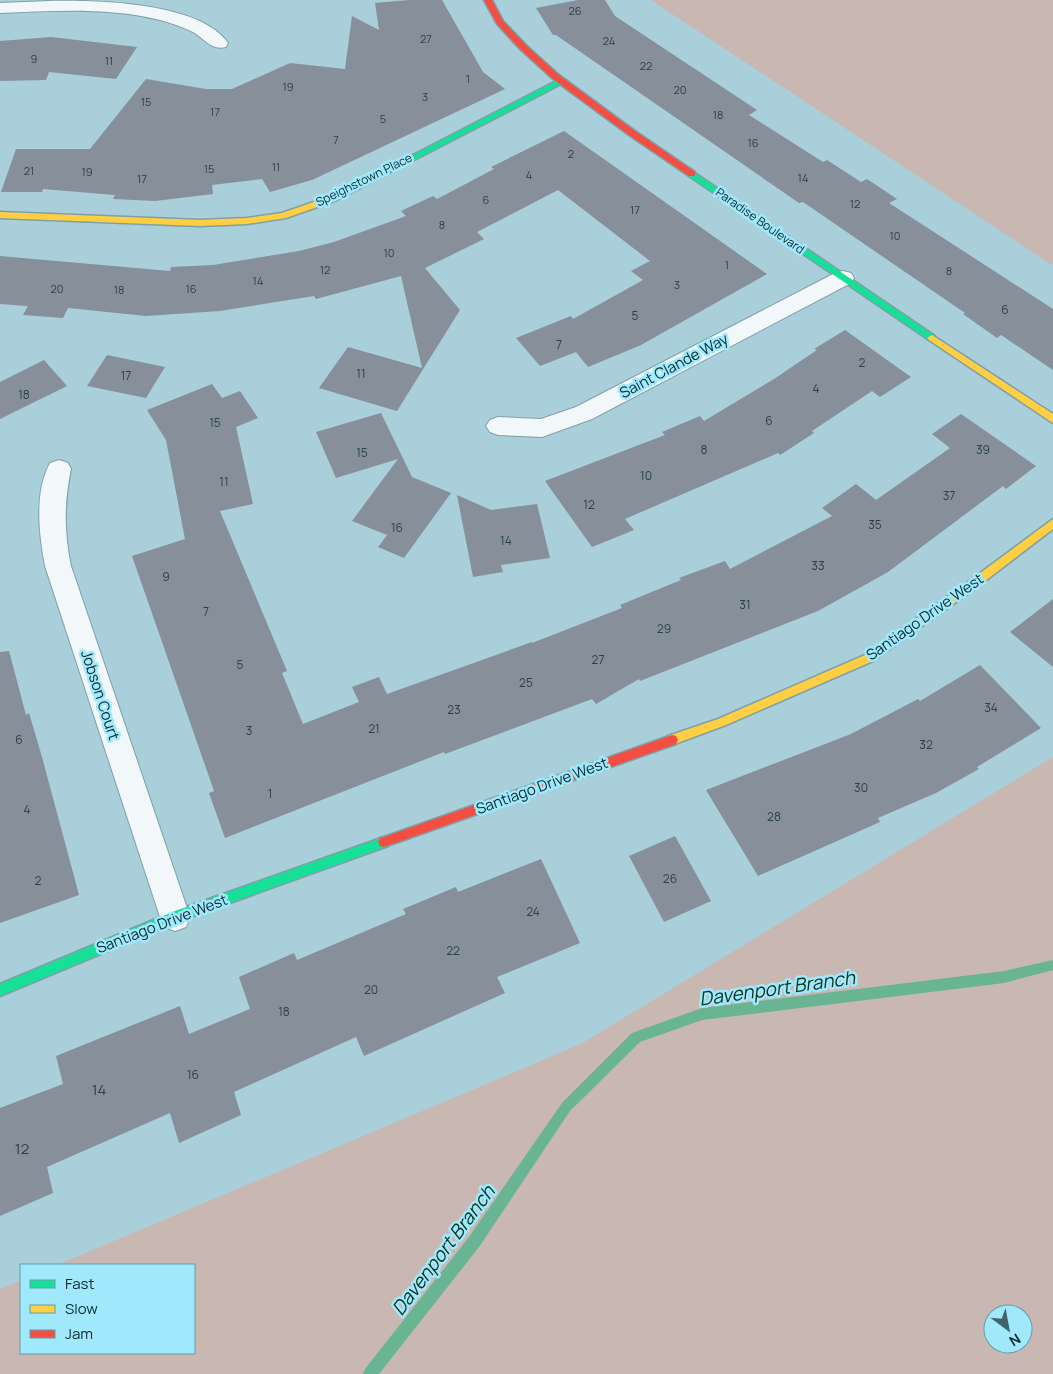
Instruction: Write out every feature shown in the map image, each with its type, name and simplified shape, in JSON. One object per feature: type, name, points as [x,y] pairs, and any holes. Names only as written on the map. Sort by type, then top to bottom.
[{"type":"street","name":"Paradise Boulevard","points":[[488,0],[502,25],[521,45],[580,95],[843,278],[1053,419]]},
{"type":"street","points":[[0,8],[114,7],[169,16],[199,28],[219,43]]},
{"type":"street","name":"Speighstown Place","points":[[0,215],[200,223],[247,221],[283,216],[334,198],[563,81]]},
{"type":"street","name":"Saint Clande Way","points":[[498,426],[542,428],[584,413],[843,278]]},
{"type":"street","name":"Jobson Court","points":[[59,469],[52,494],[52,540],[58,566],[175,917]]},
{"type":"street","name":"Santiago Drive West","points":[[0,990],[175,917],[722,722],[869,658],[972,585],[1053,523]]},
{"type":"shaded area","points":[[651,0],[1053,0],[1053,264],[1052,265]]},
{"type":"shaded area","points":[[1053,757],[1053,1374],[0,1374],[0,1289],[20,1280],[20,1354],[195,1354],[195,1264],[59,1264],[581,1044]]},
{"type":"building","points":[[442,0],[483,72],[505,89],[312,180],[270,192],[262,179],[212,185],[213,194],[155,201],[113,199],[115,195],[43,189],[42,192],[1,192],[16,149],[90,149],[146,79],[206,89],[232,89],[290,63],[345,69],[352,16],[379,30],[375,3]]},
{"type":"building","points":[[578,0],[605,0],[615,16],[757,110],[749,115],[823,162],[827,160],[861,182],[867,179],[897,199],[889,203],[1053,309],[1053,370],[1001,335],[997,338],[963,314],[965,313],[803,202],[799,203],[556,35],[553,35],[536,8]]},
{"type":"building","points":[[51,37],[137,47],[116,79],[49,72],[46,80],[0,81],[0,41]]},
{"type":"building","points":[[564,131],[767,274],[641,345],[588,367],[576,352],[540,366],[516,338],[571,316],[573,319],[643,280],[631,271],[650,261],[558,190],[477,232],[484,239],[425,268],[460,310],[397,411],[319,388],[348,347],[422,368],[401,276],[316,299],[314,296],[220,311],[146,316],[68,308],[63,318],[23,315],[28,306],[0,304],[0,256],[170,271],[171,267],[213,265],[299,251],[334,242],[406,216],[401,211],[433,196],[437,199],[494,169],[491,167]]},
{"type":"building","points":[[845,330],[911,377],[880,397],[872,391],[780,455],[778,453],[625,519],[634,530],[592,547],[545,481],[665,435],[662,432],[700,416],[704,421],[774,379],[817,350],[814,349]]},
{"type":"building","points":[[107,355],[165,367],[146,398],[87,386]]},
{"type":"building","points":[[44,360],[67,386],[0,419],[0,382]]},
{"type":"building","points":[[212,384],[222,398],[240,391],[258,418],[236,427],[253,504],[220,511],[287,671],[282,673],[303,724],[359,702],[352,687],[379,677],[387,694],[532,643],[622,608],[620,605],[681,580],[679,578],[725,561],[730,569],[832,516],[822,508],[856,484],[876,500],[950,448],[932,434],[961,414],[1036,466],[1006,489],[1003,486],[888,572],[818,611],[640,681],[639,679],[596,704],[592,699],[445,754],[444,752],[225,838],[209,793],[214,791],[132,556],[185,539],[166,440],[147,410]]},
{"type":"building","points":[[381,413],[412,477],[451,493],[404,558],[378,547],[387,535],[352,521],[398,459],[336,478],[316,432]]},
{"type":"building","points":[[457,495],[491,510],[537,504],[550,558],[501,565],[503,572],[473,577]]},
{"type":"building","points":[[1053,599],[1053,667],[1010,632]]},
{"type":"building","points":[[9,651],[26,715],[29,713],[42,757],[79,895],[0,923],[0,652]]},
{"type":"building","points":[[980,665],[1041,728],[977,767],[979,769],[936,793],[878,818],[880,822],[758,876],[706,790],[851,734],[918,699],[920,701]]},
{"type":"building","points":[[675,836],[711,901],[664,922],[629,856]]},
{"type":"building","points":[[541,859],[580,943],[497,977],[505,993],[364,1056],[356,1037],[234,1092],[241,1115],[179,1143],[170,1113],[47,1167],[53,1193],[0,1216],[0,1108],[63,1084],[56,1056],[180,1006],[189,1034],[250,1009],[239,977],[294,953],[297,960],[406,914],[403,909],[456,887],[458,892]]},
{"type":"waterway","name":"Davenport Branch","points":[[370,1374],[474,1242],[566,1107],[636,1037],[702,1014],[1004,977],[1053,965]]},
{"type":"traffic: fast","points":[[386,171],[563,81]]},
{"type":"traffic: fast","points":[[692,174],[932,338]]},
{"type":"traffic: fast","points":[[0,990],[175,917],[384,842]]},
{"type":"traffic: slow","points":[[0,215],[200,223],[247,221],[283,216],[334,198],[386,171]]},
{"type":"traffic: slow","points":[[932,338],[1053,419]]},
{"type":"traffic: slow","points":[[672,740],[722,722],[869,658],[972,585],[1053,523]]},
{"type":"traffic: jam","points":[[488,0],[500,22],[524,48],[556,77],[692,174]]},
{"type":"traffic: jam","points":[[384,842],[672,740]]}]
